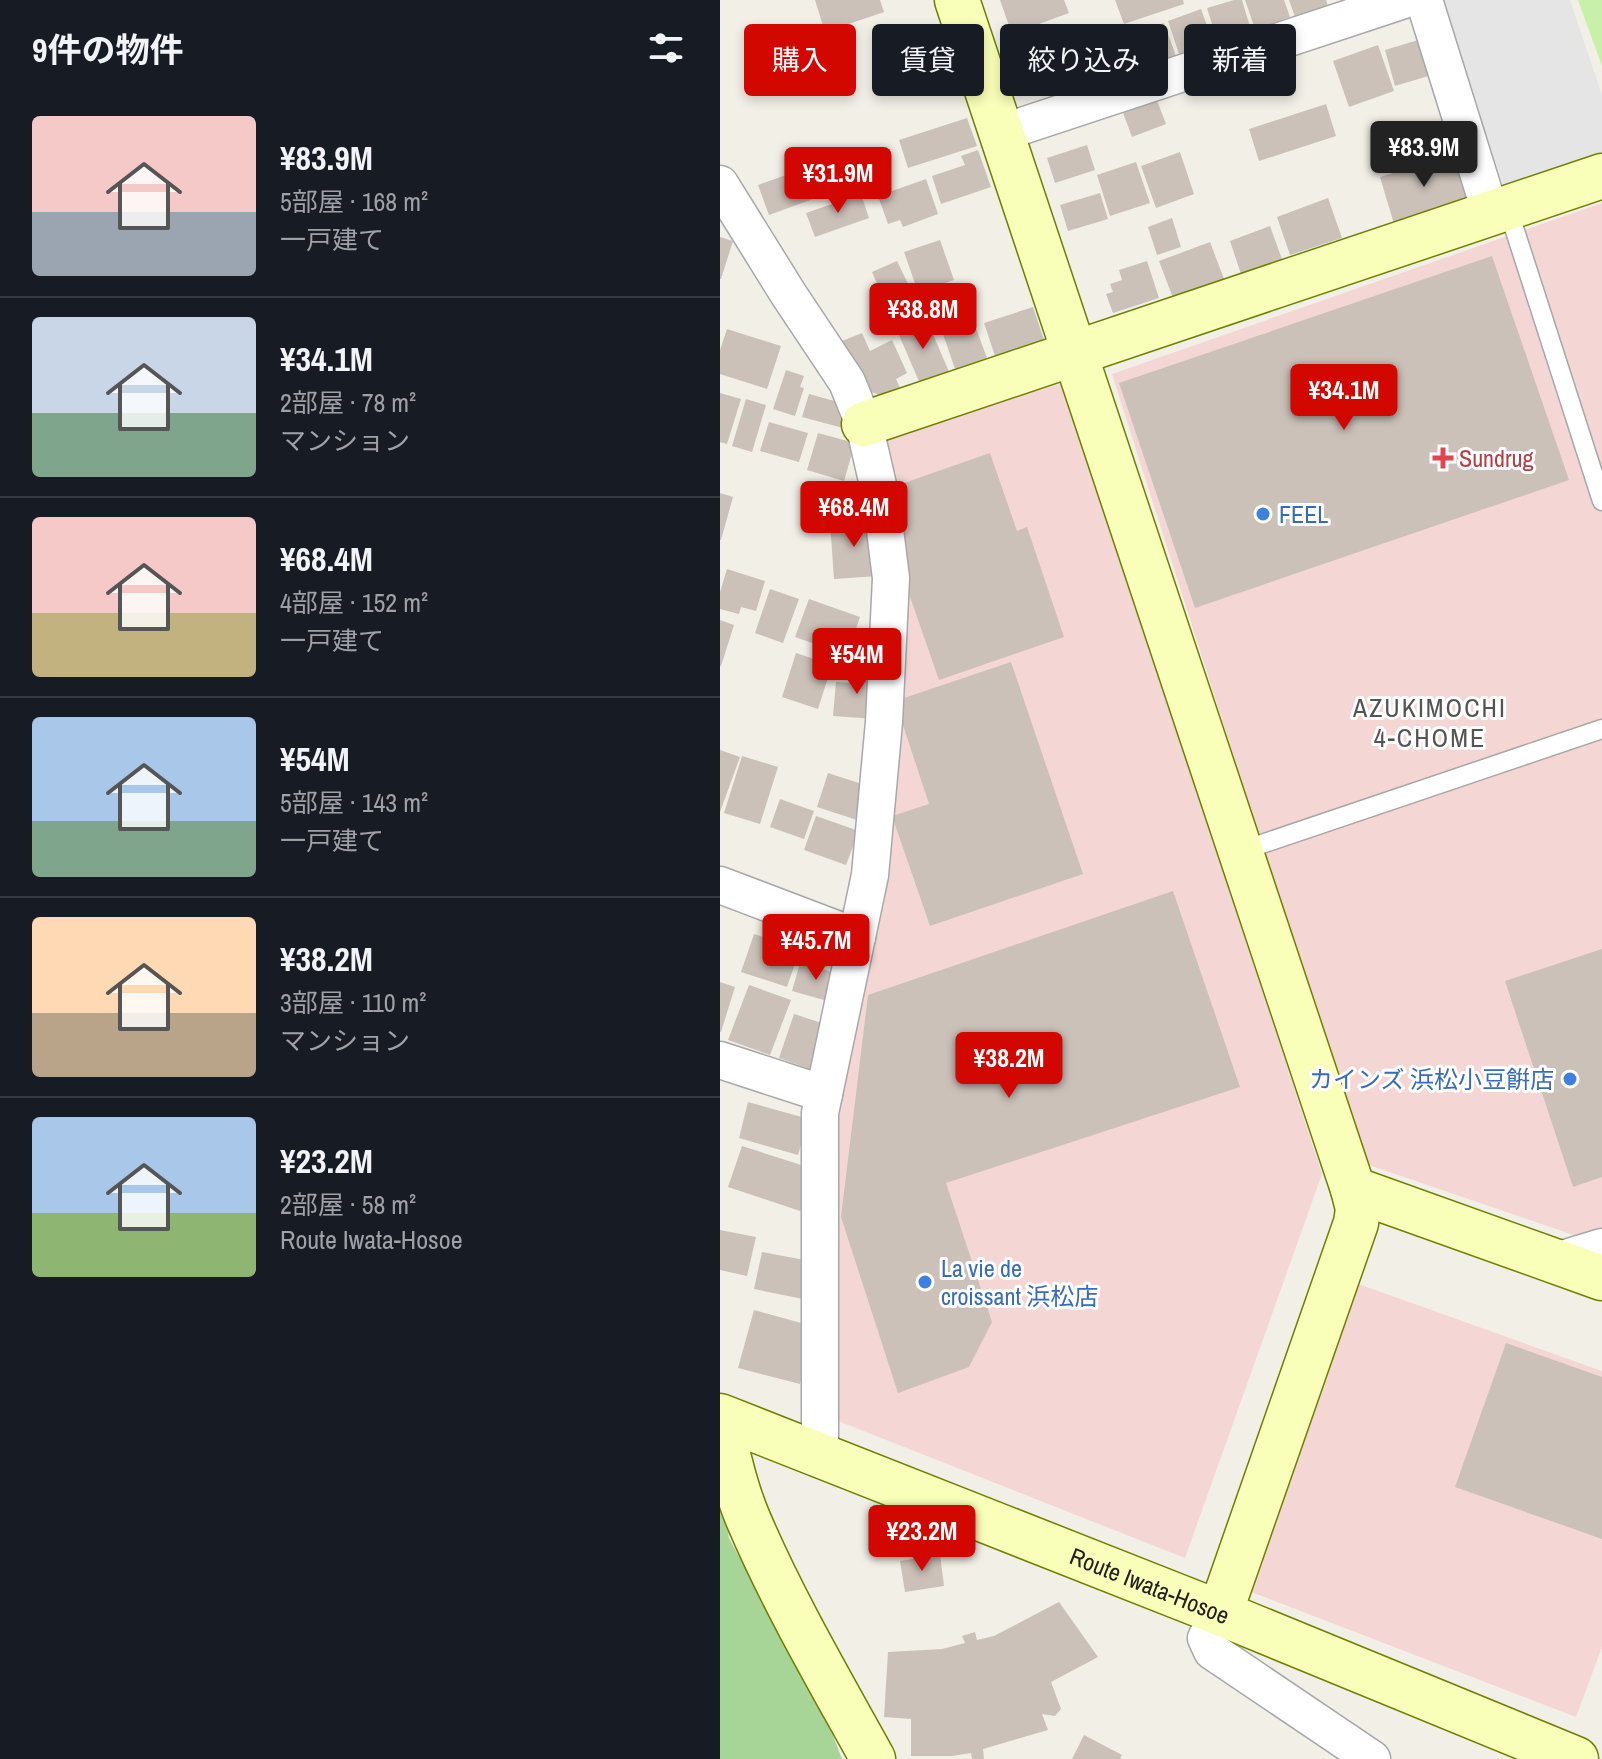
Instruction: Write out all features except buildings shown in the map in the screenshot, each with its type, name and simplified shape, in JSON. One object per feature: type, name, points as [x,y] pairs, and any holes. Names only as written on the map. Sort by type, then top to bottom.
[{"type":"street","points":[[957,0],[1358,1209],[1356,1223],[1220,1613],[1206,1638],[1212,1651],[1372,1759]]},
{"type":"street","points":[[1001,133],[1404,0]]},
{"type":"street","points":[[1424,0],[1499,208]]},
{"type":"street","points":[[864,424],[1499,208],[1602,176]]},
{"type":"street","points":[[720,184],[847,382],[864,424],[881,498],[891,578],[884,722],[871,860],[820,1113],[820,1453]]},
{"type":"street","points":[[720,885],[857,937]]},
{"type":"street","points":[[720,1060],[824,1094]]},
{"type":"street","points":[[1353,1189],[1602,1278]]},
{"type":"street","points":[[1556,1261],[1602,1247]]},
{"type":"street","points":[[720,1418],[729,1460],[748,1520],[820,1663],[873,1759]]},
{"type":"street","name":"Route Iwata-Hosoe","points":[[720,1418],[820,1453],[1576,1759]]},
{"type":"lane","points":[[1499,208],[1602,501]]},
{"type":"lane","points":[[1239,852],[1602,729]]},
{"type":"shaded area","points":[[1440,0],[1570,0],[1602,95],[1602,156],[1505,189]]},
{"type":"shaded area","points":[[1602,203],[1602,1235],[1588,1240],[1363,1163],[1112,374]]},
{"type":"shaded area","points":[[1063,383],[1322,1174],[1185,1558],[828,1417],[831,1116],[868,952],[880,436]]},
{"type":"shaded area","points":[[1336,1276],[1602,1371],[1602,1647],[1576,1717],[1241,1588]]},
{"type":"green space","points":[[1578,0],[1602,0],[1602,66]]},
{"type":"green space","points":[[720,1487],[729,1538],[831,1730],[842,1759],[720,1759]]},
{"type":"place","name":"Sundrug","points":[[1443,458]]},
{"type":"place","name":"FEEL","points":[[1263,514]]},
{"type":"place","name":"カインズ 浜松小豆餠店","points":[[1570,1079]]},
{"type":"place","name":"La vie de croissant 浜松店","points":[[925,1282]]},
{"type":"district","name":"AZUKIMOCHI 4-CHOME","points":[[1430,722]]}]
